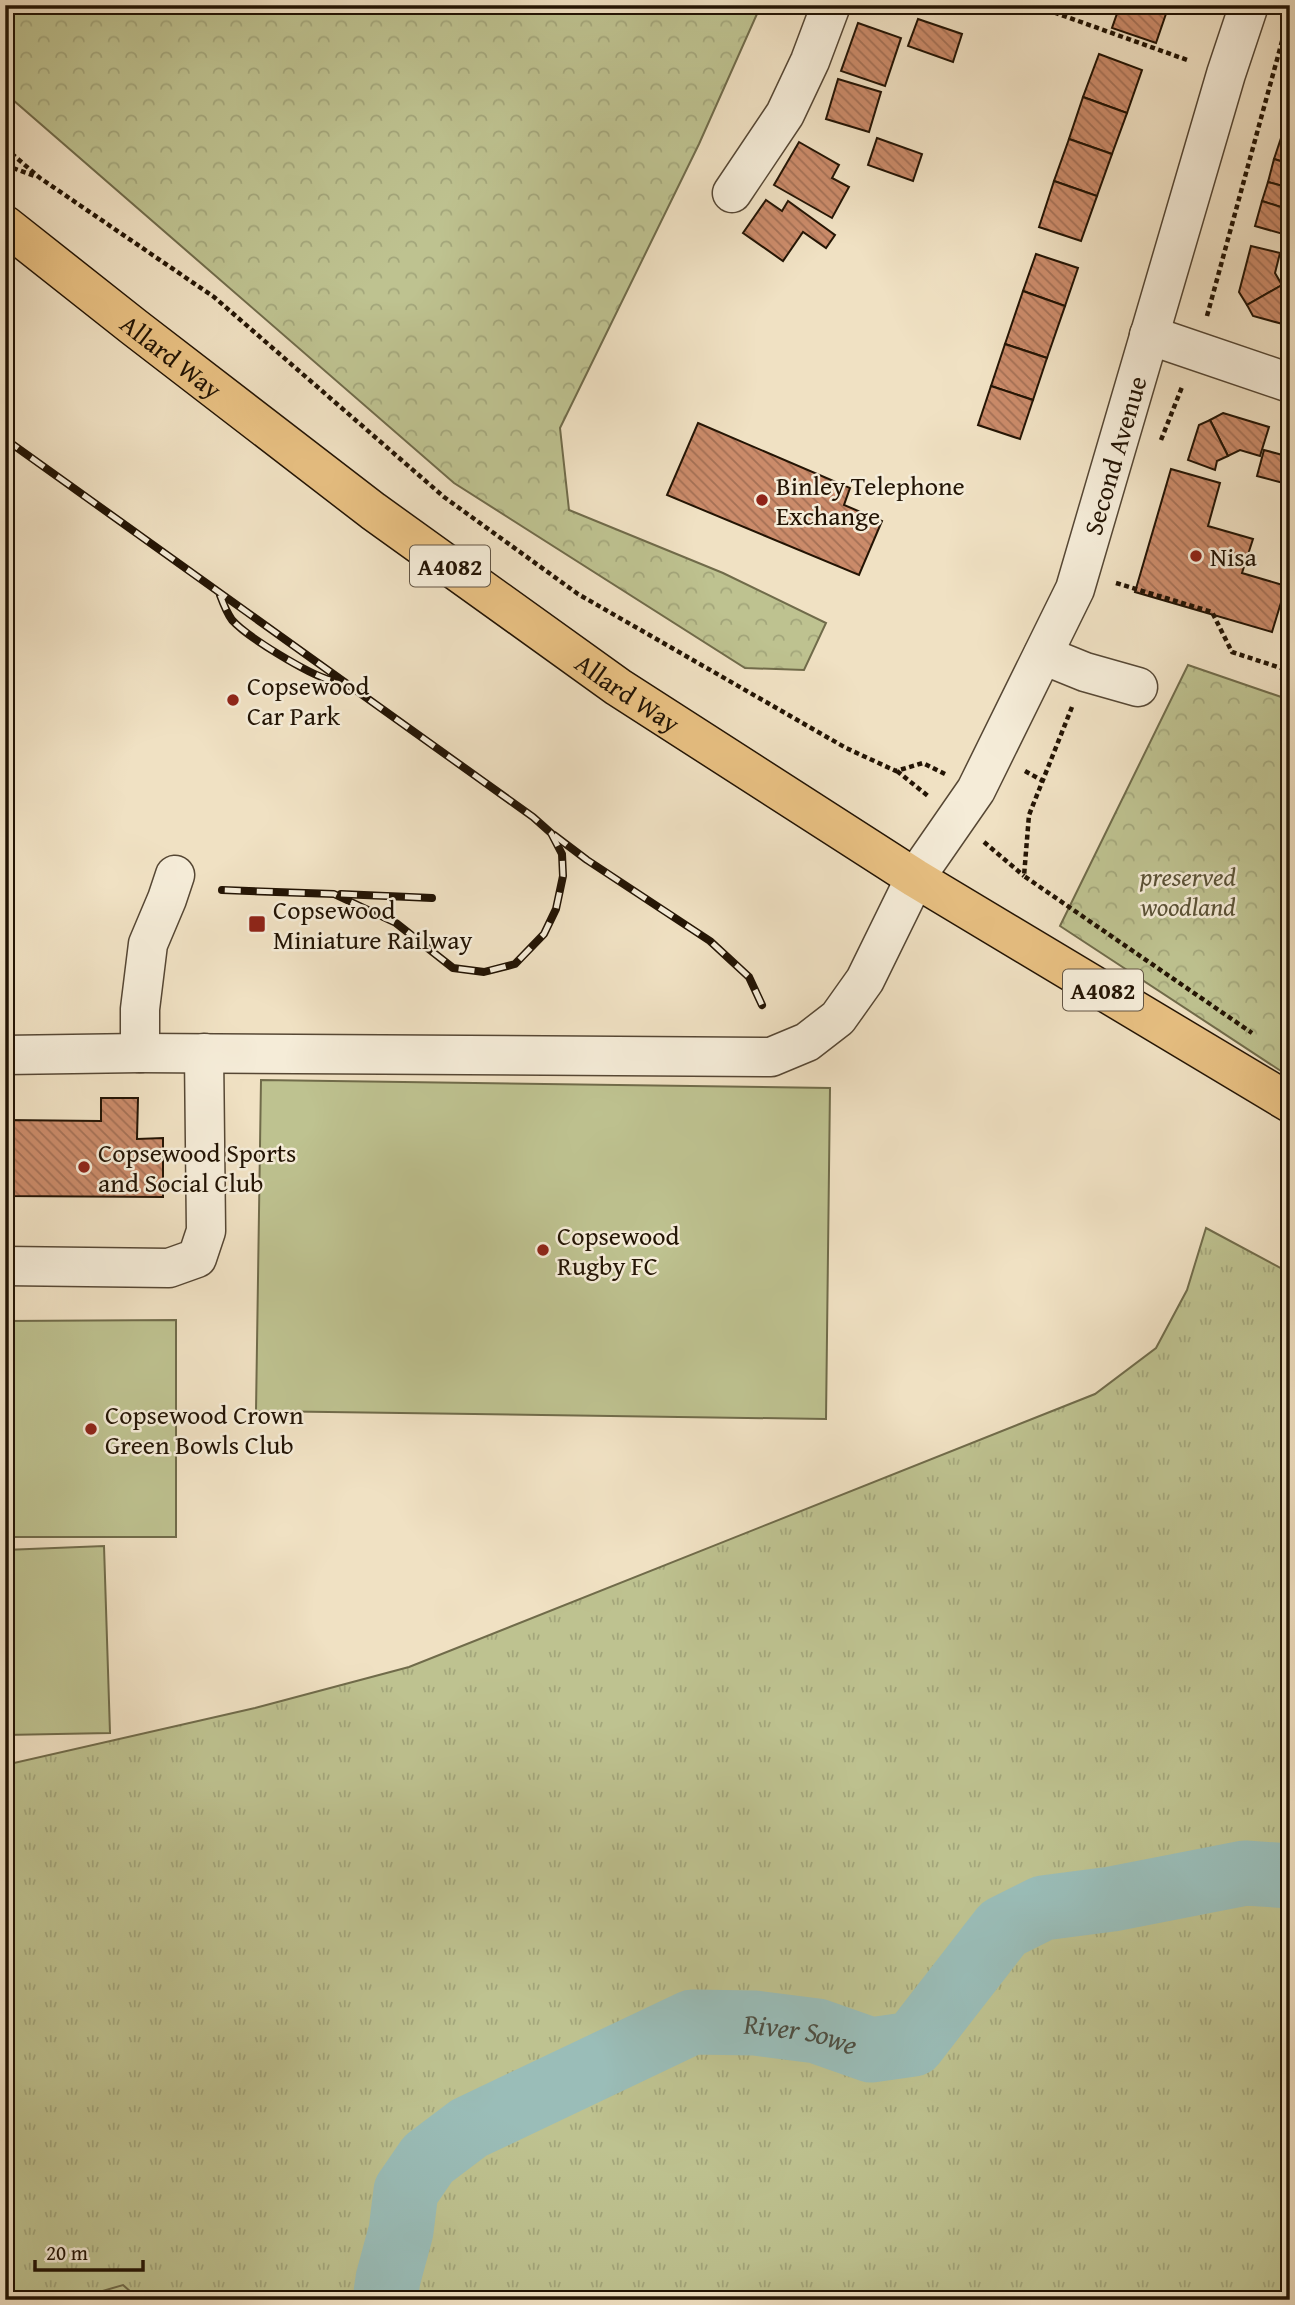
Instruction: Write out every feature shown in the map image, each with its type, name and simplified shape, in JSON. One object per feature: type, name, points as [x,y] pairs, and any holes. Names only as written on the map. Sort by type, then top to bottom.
[{"type":"main road","name":"Allard Way","points":[[5,225],[373,512],[618,687],[915,877],[1290,1103]]},
{"type":"street","points":[[732,193],[785,114],[810,61],[831,5]]},
{"type":"street","name":"Second Avenue","points":[[5,1055],[204,1053],[771,1057],[807,1042],[838,1018],[866,980],[915,877],[976,790],[1075,589],[1226,74],[1249,5]]},
{"type":"street","points":[[1149,335],[1290,383]]},
{"type":"street","points":[[1043,655],[1085,672],[1138,687]]},
{"type":"street","points":[[140,1053],[140,1009],[148,944],[175,875]]},
{"type":"street","points":[[5,1266],[169,1268],[197,1258],[206,1231],[204,1053]]},
{"type":"path","points":[[1055,5],[1053,12],[1226,74]]},
{"type":"path","points":[[1197,352],[1290,12]]},
{"type":"path","points":[[5,148],[40,178],[214,298],[444,497],[578,594],[846,747],[897,771],[923,763],[976,790]]},
{"type":"path","points":[[5,165],[40,178]]},
{"type":"path","points":[[1116,583],[1212,612],[1232,652],[1290,671]]},
{"type":"path","points":[[1043,781],[1030,815],[1024,876],[1256,1036]]},
{"type":"green space","points":[[5,5],[761,5],[699,144],[560,428],[569,510],[723,573],[826,623],[804,670],[745,668],[454,483],[5,93]]},
{"type":"green space","name":"preserved woodland","points":[[1188,665],[1290,700],[1290,1077],[1060,926]]},
{"type":"green space","name":"Copsewood Rugby FC","points":[[261,1080],[830,1088],[826,1419],[256,1411]]},
{"type":"green space","points":[[1206,1228],[1290,1273],[1290,2300],[5,2300],[5,1765],[255,1708],[409,1667],[1095,1394],[1156,1348],[1187,1290]]},
{"type":"green space","name":"Copsewood Crown Green Bowls Club","points":[[176,1320],[176,1537],[5,1537],[5,1321]]},
{"type":"green space","points":[[104,1546],[110,1733],[5,1735],[5,1550]]},
{"type":"green space","points":[[123,2285],[140,2300],[72,2300]]},
{"type":"building","points":[[1120,5],[1169,5],[1156,43],[1112,28]]},
{"type":"building","points":[[918,19],[962,34],[953,62],[908,46]]},
{"type":"building","points":[[858,23],[901,38],[885,86],[841,71]]},
{"type":"building","points":[[1099,54],[1142,70],[1127,113],[1083,97]]},
{"type":"building","points":[[838,79],[881,92],[869,132],[826,119]]},
{"type":"building","points":[[1083,97],[1127,113],[1112,154],[1069,139]]},
{"type":"building","points":[[1283,132],[1290,134],[1290,164],[1274,159]]},
{"type":"building","points":[[877,138],[922,154],[913,181],[868,165]]},
{"type":"building","points":[[1069,139],[1112,154],[1097,196],[1054,181]]},
{"type":"building","points":[[799,142],[839,165],[832,178],[849,187],[832,218],[774,185]]},
{"type":"building","points":[[1274,159],[1290,164],[1290,188],[1268,182]]},
{"type":"building","points":[[1054,181],[1097,196],[1081,241],[1039,227]]},
{"type":"building","points":[[1268,182],[1290,188],[1290,210],[1262,201]]},
{"type":"building","points":[[766,200],[782,211],[788,201],[835,235],[826,248],[803,232],[783,261],[743,233]]},
{"type":"building","points":[[1262,201],[1290,210],[1290,236],[1255,226]]},
{"type":"building","points":[[1251,246],[1280,253],[1275,273],[1282,285],[1247,305],[1239,292]]},
{"type":"building","points":[[1036,254],[1078,268],[1065,306],[1023,291]]},
{"type":"building","points":[[1282,285],[1290,296],[1290,326],[1253,316],[1247,305]]},
{"type":"building","points":[[1023,291],[1065,306],[1047,358],[1005,344]]},
{"type":"building","points":[[1005,344],[1047,358],[1033,400],[991,386]]},
{"type":"building","points":[[991,386],[1033,400],[1020,439],[978,425]]},
{"type":"building","points":[[1223,413],[1269,427],[1260,456],[1240,450],[1228,456],[1210,420]]},
{"type":"building","points":[[1210,420],[1228,456],[1217,461],[1215,470],[1188,460],[1199,425]]},
{"type":"building","name":"Binley Telephone Exchange","points":[[698,423],[850,488],[844,505],[882,521],[859,575],[667,495]]},
{"type":"building","points":[[1264,450],[1290,457],[1287,484],[1257,476]]},
{"type":"building","name":"Nisa","points":[[1171,469],[1220,483],[1208,526],[1253,539],[1242,573],[1286,586],[1272,632],[1135,592]]},
{"type":"building","name":"Copsewood Sports and Social Club","points":[[101,1098],[138,1098],[137,1139],[163,1138],[163,1197],[5,1196],[5,1120],[101,1121]]},
{"type":"waterway","name":"River Sowe","points":[[385,2300],[401,2231],[406,2191],[428,2159],[469,2128],[692,2022],[755,2023],[817,2031],[871,2050],[913,2044],[1003,1928],[1043,1908],[1112,1899],[1245,1873],[1290,1876]]},
{"type":"railway","points":[[5,439],[533,817],[551,833],[562,854],[563,876],[556,909],[544,934],[515,964],[484,972],[453,968],[396,923],[334,894],[222,890]]},
{"type":"railway","points":[[220,595],[232,620],[251,636],[293,663],[330,680]]},
{"type":"railway","points":[[554,835],[587,860],[710,941],[749,977],[762,1005]]},
{"type":"railway","points":[[341,894],[432,898]]},
{"type":"place","name":"Binley Telephone Exchange","points":[[762,500]]},
{"type":"place","name":"Nisa","points":[[1196,556]]},
{"type":"place","name":"Copsewood Car Park","points":[[233,700]]},
{"type":"place","name":"Copsewood Miniature Railway","points":[[257,924]]},
{"type":"place","name":"Copsewood Sports and Social Club","points":[[84,1167]]},
{"type":"place","name":"Copsewood Rugby FC","points":[[543,1250]]},
{"type":"place","name":"Copsewood Crown Green Bowls Club","points":[[91,1429]]}]
